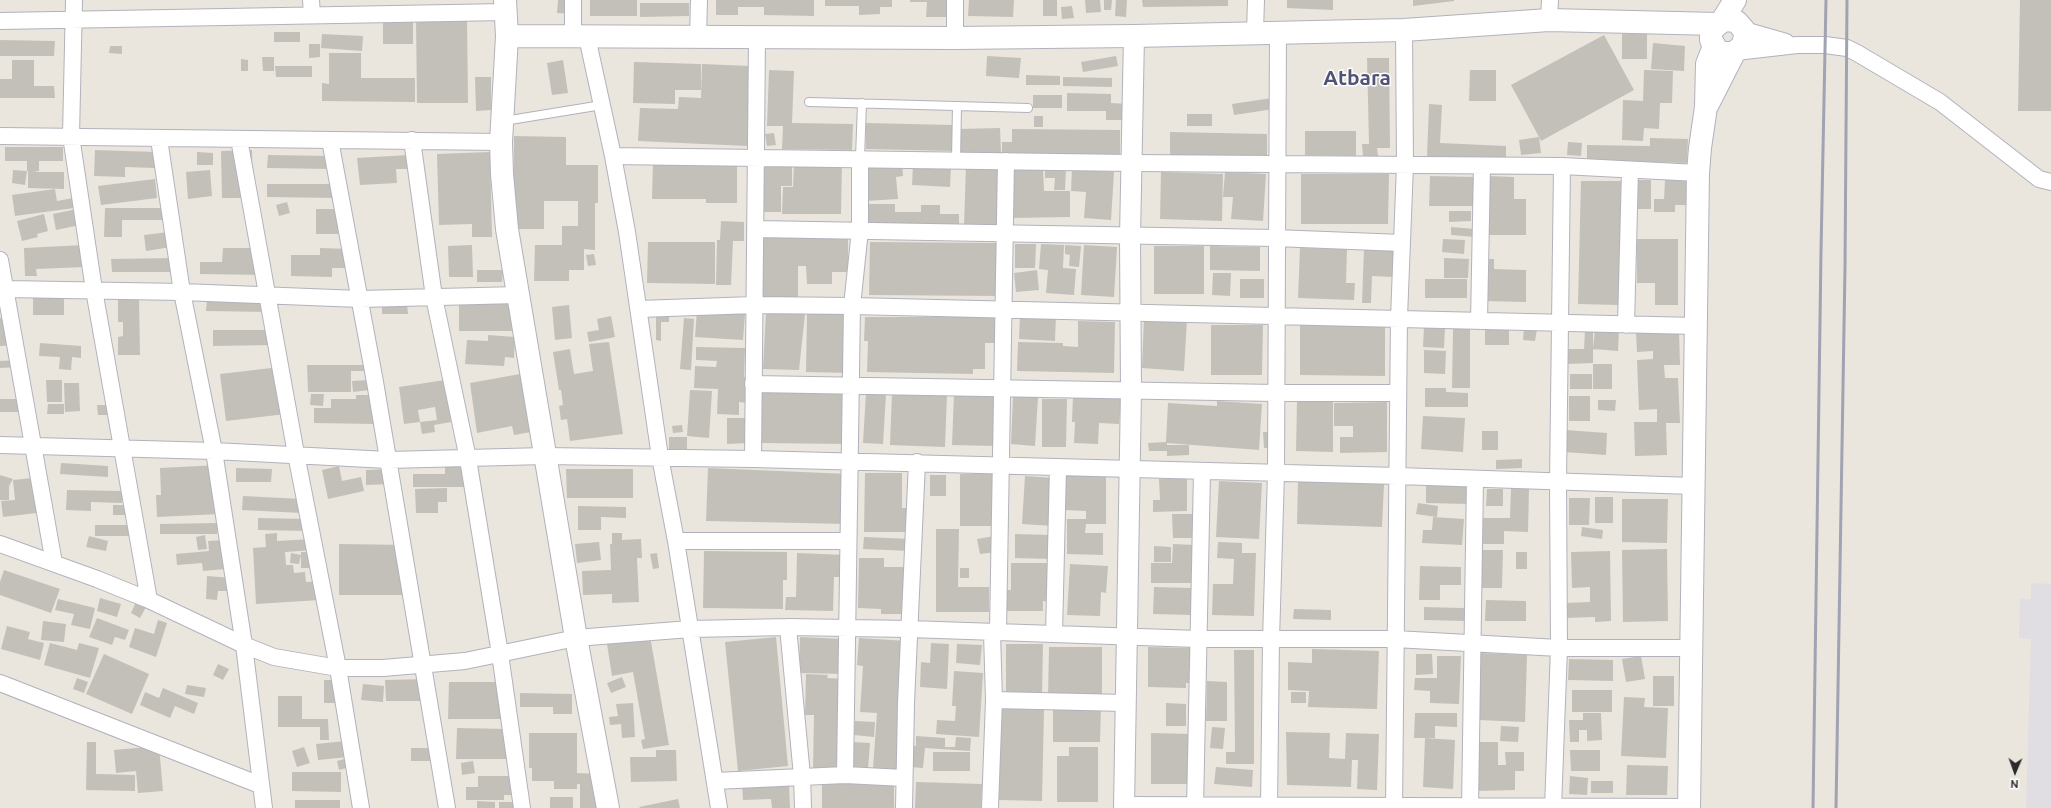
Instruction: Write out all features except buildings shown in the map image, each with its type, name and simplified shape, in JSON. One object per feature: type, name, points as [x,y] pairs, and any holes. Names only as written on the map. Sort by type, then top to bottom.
[{"type":"main road","points":[[1735,0],[1725,31],[1722,53],[1735,52]]},
{"type":"main road","points":[[1689,807],[1690,648],[1698,173],[1706,107],[1707,64],[1725,31],[1746,0]]},
{"type":"main road","points":[[505,6],[507,36],[502,132],[505,210],[576,638],[608,808]]},
{"type":"main road","points":[[507,36],[955,38],[1404,30],[1550,10],[1656,24],[1725,31]]},
{"type":"main road","points":[[1706,107],[1735,52]]},
{"type":"street","points":[[74,0],[72,136],[94,290],[149,600]]},
{"type":"street","points":[[573,0],[580,37],[602,105],[614,156],[639,309],[660,457],[676,541],[719,808]]},
{"type":"street","points":[[698,37],[699,0]]},
{"type":"street","points":[[955,0],[955,38]]},
{"type":"street","points":[[1255,32],[1256,0]]},
{"type":"street","points":[[0,21],[74,20],[312,7],[505,6]]},
{"type":"street","points":[[1394,807],[1399,318],[1405,165],[1404,30]]},
{"type":"street","points":[[1725,31],[1797,45]]},
{"type":"street","points":[[1270,807],[1271,640],[1276,473],[1276,164],[1278,32]]},
{"type":"street","points":[[1134,36],[1130,237],[1130,470],[1124,807],[1689,807]]},
{"type":"street","points":[[753,459],[757,38]]},
{"type":"street","points":[[1735,52],[1797,45],[1825,45],[1846,48],[1940,102],[2039,179],[2051,182]]},
{"type":"street","points":[[0,136],[72,136],[159,139],[412,140],[502,132]]},
{"type":"street","points":[[159,139],[182,292],[214,451],[244,645],[264,808]]},
{"type":"street","points":[[240,139],[296,454],[338,668],[361,808]]},
{"type":"street","points":[[330,140],[360,299],[447,808]]},
{"type":"street","points":[[412,140],[434,297],[468,459],[500,654],[522,808]]},
{"type":"street","points":[[614,156],[860,158],[1131,163],[1562,166],[1698,173]]},
{"type":"street","points":[[845,775],[852,306],[860,230],[860,158]]},
{"type":"street","points":[[990,808],[1001,464],[1003,234],[1006,161]]},
{"type":"street","points":[[1479,321],[1482,166]]},
{"type":"street","points":[[1553,807],[1559,648],[1558,482],[1562,166]]},
{"type":"street","points":[[1626,325],[1630,170]]},
{"type":"street","points":[[756,229],[860,230],[1130,237],[1276,238],[1402,243]]},
{"type":"street","points":[[0,260],[54,563]]},
{"type":"street","points":[[6,289],[182,292],[360,299],[518,295]]},
{"type":"street","points":[[639,309],[754,305],[852,306],[1399,318],[1560,324],[1696,326]]},
{"type":"street","points":[[753,384],[1001,387],[1276,393],[1398,393]]},
{"type":"street","points":[[0,445],[296,454],[388,460],[545,456],[917,462],[1130,470],[1398,476],[1693,486]]},
{"type":"street","points":[[904,808],[917,462]]},
{"type":"street","points":[[1054,634],[1058,467]]},
{"type":"street","points":[[1195,807],[1202,472]]},
{"type":"street","points":[[1470,807],[1475,479]]},
{"type":"street","points":[[676,541],[848,541]]},
{"type":"street","points":[[0,544],[54,563],[149,600],[244,645],[274,656],[338,668],[383,668],[465,661],[576,638],[690,629],[910,629],[1198,639],[1395,639],[1472,642],[1559,648],[1690,648]]},
{"type":"street","points":[[788,628],[802,776],[803,808]]},
{"type":"street","points":[[0,683],[260,785]]},
{"type":"street","points":[[994,700],[1126,703]]},
{"type":"street","points":[[715,781],[845,775],[904,778]]},
{"type":"lane","points":[[809,102],[1028,108]]},
{"type":"lane","points":[[860,158],[862,103]]},
{"type":"lane","points":[[502,132],[602,105]]},
{"type":"lane","points":[[956,160],[957,106]]},
{"type":"shaded area","points":[[2031,583],[2051,584],[2051,808],[2026,808],[2031,639],[2019,638],[2020,599],[2031,599]]},
{"type":"railway","points":[[1813,808],[1826,0]]},
{"type":"railway","points":[[1836,808],[1845,267],[1847,0]]},
{"type":"district","name":"Atbara","points":[[1357,78]]}]
